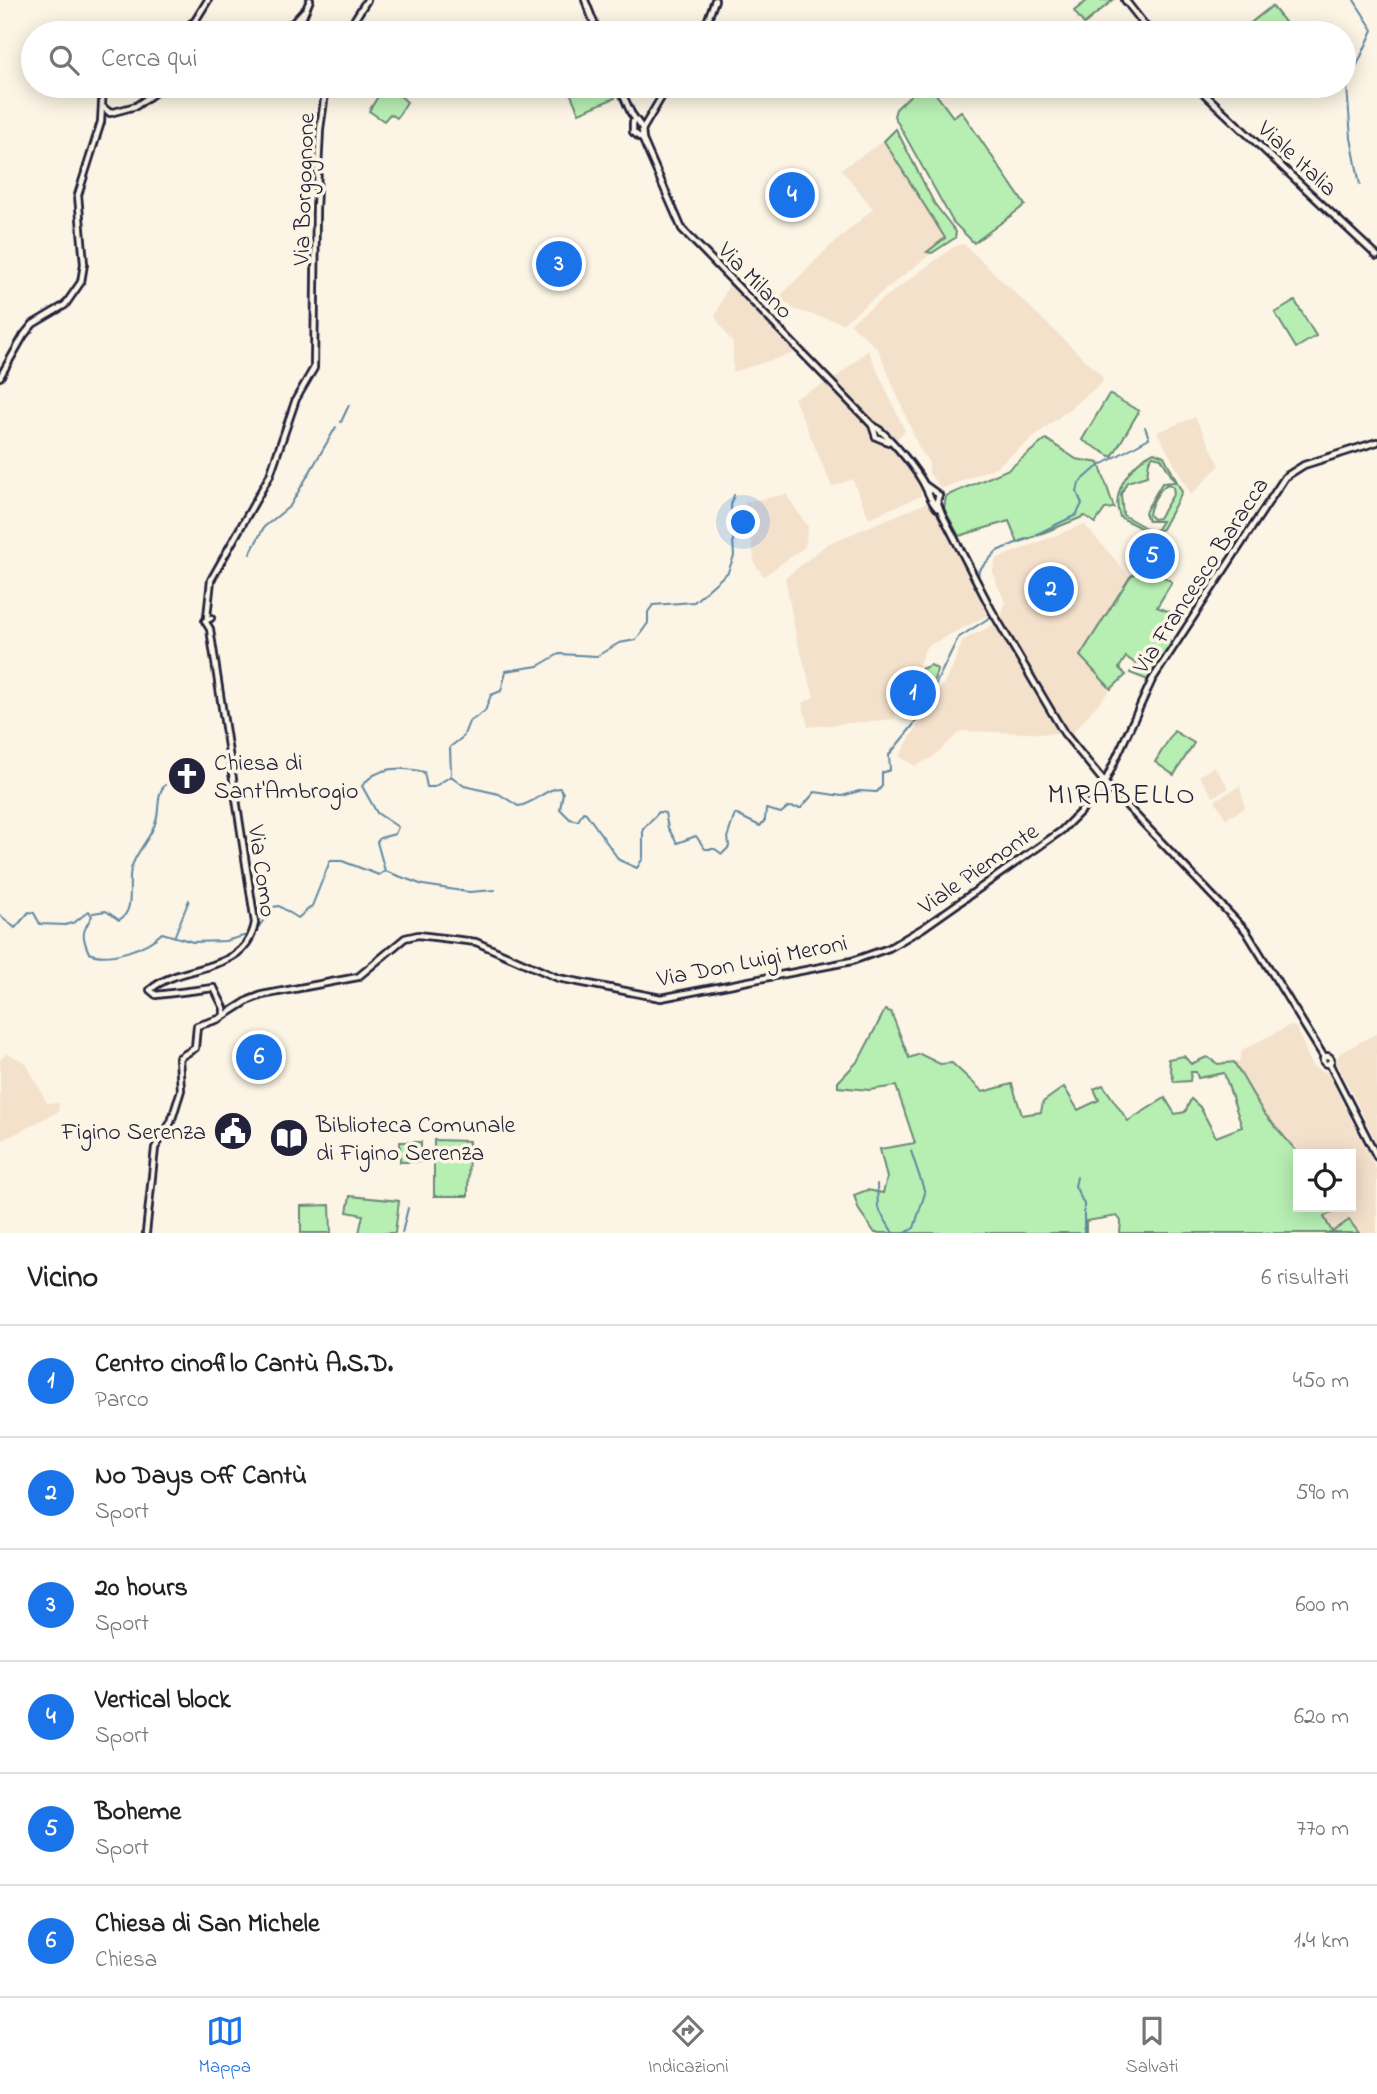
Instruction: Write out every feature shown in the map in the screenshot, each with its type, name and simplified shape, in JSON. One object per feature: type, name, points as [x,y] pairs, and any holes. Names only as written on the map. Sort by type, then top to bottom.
[{"type":"street","points":[[195,21],[208,0]]},
{"type":"street","points":[[295,21],[310,0]]},
{"type":"street","points":[[354,21],[367,0]]},
{"type":"street","points":[[585,0],[593,21]]},
{"type":"street","points":[[707,21],[715,0]]},
{"type":"street","points":[[1125,0],[1142,21]]},
{"type":"street","points":[[304,11],[304,21]]},
{"type":"street","points":[[0,377],[33,324],[65,304],[81,282],[84,264],[78,195],[101,122],[103,98]]},
{"type":"street","points":[[101,122],[110,113],[136,106],[147,98]]},
{"type":"street","name":"Via Borgognone","points":[[317,294],[316,209],[324,98]]},
{"type":"street","name":"Via Milano","points":[[625,98],[682,229],[877,430]]},
{"type":"street","points":[[639,129],[661,98]]},
{"type":"street","name":"Viale Italia","points":[[1209,98],[1377,256]]},
{"type":"street","points":[[103,107],[110,113]]},
{"type":"street","name":"Via Como","points":[[224,1015],[214,988],[156,995],[150,990],[232,958],[245,948],[253,936],[255,923],[211,637],[208,600],[211,580],[270,475],[296,399],[314,368],[317,294]]},
{"type":"street","points":[[877,430],[876,437],[882,435]]},
{"type":"street","points":[[877,430],[930,493],[992,611],[1064,733],[1105,783],[1246,931],[1324,1056],[1330,1057],[1329,1063],[1377,1157]]},
{"type":"street","name":"Via Francesco Baracca","points":[[1105,783],[1152,680],[1278,485],[1304,465],[1377,442]]},
{"type":"street","points":[[930,493],[939,495],[934,501]]},
{"type":"street","name":"Viale Piemonte","points":[[895,945],[1061,831],[1101,791],[1105,783]]},
{"type":"street","name":"Via Don Luigi Meroni","points":[[146,1233],[155,1148],[171,1122],[181,1090],[181,1056],[195,1048],[198,1025],[262,995],[358,976],[405,938],[418,935],[476,942],[558,978],[661,998],[852,961],[895,945]]},
{"type":"shaded area","points":[[884,141],[945,238],[927,252],[932,253],[843,323],[795,310],[779,297],[828,248],[873,209],[841,169]]},
{"type":"shaded area","points":[[964,244],[1103,377],[1102,383],[996,467],[941,489],[929,473],[929,463],[919,448],[878,349],[850,323],[955,246]]},
{"type":"shaded area","points":[[729,283],[795,353],[733,372],[733,344],[715,317]]},
{"type":"shaded area","points":[[868,350],[905,431],[893,443],[884,428],[873,422],[832,381]]},
{"type":"shaded area","points":[[826,383],[871,428],[870,435],[887,443],[908,467],[922,488],[921,496],[869,518],[852,479],[832,487],[794,398]]},
{"type":"shaded area","points":[[1195,417],[1220,465],[1191,495],[1157,432]]},
{"type":"shaded area","points":[[786,494],[808,527],[805,547],[764,576],[755,565],[745,502]]},
{"type":"shaded area","points":[[926,503],[934,506],[988,615],[926,647],[917,669],[904,676],[895,719],[808,727],[802,703],[814,697],[796,637],[785,578],[827,544]]},
{"type":"shaded area","points":[[1084,524],[1130,577],[1080,656],[1111,689],[1070,736],[1001,617],[1005,602],[992,572],[996,559]]},
{"type":"shaded area","points":[[997,623],[1059,734],[961,731],[932,758],[915,766],[899,756],[950,673],[963,640]]},
{"type":"shaded area","points":[[1214,766],[1229,788],[1213,797],[1199,776]]},
{"type":"shaded area","points":[[1240,786],[1245,808],[1226,819],[1215,800]]},
{"type":"shaded area","points":[[1290,1025],[1297,1028],[1312,1066],[1328,1073],[1377,1171],[1377,1233],[1359,1233],[1349,1220],[1332,1232],[1324,1217],[1332,1212],[1356,1212],[1356,1149],[1295,1149],[1263,1112],[1234,1062],[1239,1061],[1242,1050]]},
{"type":"shaded area","points":[[1377,1033],[1377,1144],[1336,1061],[1340,1053]]},
{"type":"shaded area","points":[[7,1053],[26,1063],[47,1103],[59,1103],[59,1111],[0,1142],[0,1060]]},
{"type":"green space","points":[[1088,0],[1113,0],[1088,21],[1082,21],[1074,11]]},
{"type":"green space","points":[[1272,6],[1284,21],[1253,21]]},
{"type":"green space","points":[[377,98],[402,98],[407,102],[397,118],[390,114],[384,121],[369,111]]},
{"type":"green space","points":[[572,98],[615,98],[579,113]]},
{"type":"green space","points":[[907,98],[939,98],[953,117],[961,111],[1025,205],[974,243],[953,222],[894,116],[896,109]]},
{"type":"green space","points":[[896,129],[934,203],[956,232],[955,238],[932,253],[927,252],[945,238],[884,141]]},
{"type":"green space","points":[[1295,301],[1316,336],[1296,348],[1275,313]]},
{"type":"green space","points":[[1109,394],[1139,411],[1112,457],[1082,440]]},
{"type":"green space","points":[[1046,439],[1076,459],[1099,463],[1114,508],[1105,509],[1095,523],[1085,516],[1018,543],[1009,521],[959,536],[944,509],[946,496],[1009,469]]},
{"type":"green space","points":[[1154,452],[1164,456],[1182,492],[1162,529],[1151,534],[1120,517],[1118,507],[1120,488],[1125,479]],"holes":[[[1153,456],[1161,458],[1175,482],[1162,483],[1145,512],[1148,521],[1162,521],[1157,529],[1151,531],[1123,515],[1121,494],[1127,482],[1147,476],[1149,461]],[[1168,484],[1173,487],[1174,493],[1159,518],[1153,519],[1149,515],[1153,502],[1161,489]]]},
{"type":"green space","points":[[1144,565],[1172,582],[1157,607],[1172,613],[1161,632],[1173,645],[1148,680],[1130,673],[1136,664],[1126,657],[1119,668],[1126,675],[1111,689],[1080,656],[1130,577]]},
{"type":"green space","points":[[931,665],[937,669],[934,680],[914,717],[907,717],[897,709],[904,676]]},
{"type":"green space","points":[[1174,731],[1194,743],[1174,775],[1155,762]]},
{"type":"green space","points":[[885,1010],[891,1012],[909,1058],[920,1054],[940,1064],[952,1063],[983,1092],[1012,1084],[1022,1115],[1041,1112],[1043,1102],[1064,1087],[1078,1110],[1099,1100],[1094,1089],[1103,1085],[1128,1121],[1165,1098],[1175,1114],[1185,1112],[1191,1099],[1200,1107],[1216,1137],[1242,1127],[1224,1073],[1198,1078],[1196,1072],[1191,1072],[1190,1081],[1174,1082],[1168,1059],[1184,1056],[1191,1064],[1207,1057],[1218,1064],[1234,1062],[1263,1112],[1295,1149],[1293,1212],[1332,1212],[1324,1217],[1332,1232],[1349,1220],[1359,1233],[1120,1233],[1121,1221],[1117,1216],[1086,1221],[1086,1233],[875,1233],[859,1210],[854,1195],[867,1190],[883,1193],[887,1178],[880,1149],[915,1143],[896,1086],[869,1090],[838,1087],[838,1082],[859,1060]]},
{"type":"green space","points":[[434,1140],[469,1141],[468,1196],[434,1196]]},
{"type":"green space","points":[[400,1142],[421,1142],[421,1162],[400,1162]]},
{"type":"green space","points":[[350,1196],[399,1201],[395,1233],[359,1233],[363,1215],[347,1212]]},
{"type":"green space","points":[[330,1205],[331,1233],[301,1233],[301,1206]]},
{"type":"waterway","points":[[1354,0],[1373,30],[1356,67]]},
{"type":"waterway","points":[[1348,98],[1351,138],[1360,185]]},
{"type":"waterway","points":[[341,422],[349,405]]},
{"type":"waterway","points":[[250,554],[264,527],[290,506],[336,427]]},
{"type":"waterway","points":[[1037,534],[1076,515],[1082,504],[1077,492],[1079,483],[1096,468],[1149,438],[1145,427]]},
{"type":"waterway","points":[[451,774],[450,747],[463,737],[469,722],[485,711],[491,695],[501,691],[506,671],[538,666],[559,654],[597,656],[619,643],[636,640],[648,623],[648,612],[653,605],[694,602],[728,572],[734,556],[731,505],[734,495]]},
{"type":"waterway","points":[[996,612],[978,577],[979,570],[997,551],[1028,538]]},
{"type":"waterway","points":[[255,932],[273,907],[279,906],[298,918],[312,906],[330,861],[342,861],[379,875],[385,871],[377,842],[380,838],[395,834],[398,827],[377,813],[362,786],[375,774],[390,769],[424,772],[427,787],[434,787],[451,776],[464,786],[499,794],[518,806],[560,788],[563,793],[560,809],[570,819],[578,821],[583,812],[586,813],[619,860],[637,868],[643,858],[643,829],[659,812],[665,813],[668,828],[677,843],[696,836],[705,849],[715,849],[722,854],[729,847],[728,835],[735,814],[760,826],[765,820],[766,809],[781,813],[788,807],[801,808],[815,792],[842,796],[859,791],[877,792],[882,786],[882,773],[890,770],[889,755],[919,718],[958,638],[992,616]]},
{"type":"waterway","points":[[93,913],[106,911],[119,920],[124,916],[129,904],[131,869],[154,828],[160,793],[165,785]]},
{"type":"waterway","points":[[385,871],[423,885],[469,892],[495,890]]},
{"type":"waterway","points":[[175,935],[189,900]]},
{"type":"waterway","points":[[0,915],[15,928],[29,912],[34,913],[40,924],[65,925],[75,922],[89,911],[92,916],[84,938],[89,953],[107,956],[128,952],[162,933],[193,942],[225,941],[251,934]]},
{"type":"waterway","points":[[905,1233],[914,1228],[925,1193],[911,1151]]},
{"type":"waterway","points":[[1077,1177],[1075,1186],[1084,1204],[1084,1233]]},
{"type":"waterway","points":[[877,1184],[878,1208],[893,1233]]},
{"type":"waterway","points":[[402,1233],[408,1208]]},
{"type":"place","name":"Vertical block","points":[[792,195]]},
{"type":"place","name":"20 hours","points":[[559,264]]},
{"type":"place","name":"Boheme","points":[[1152,556]]},
{"type":"place","name":"No Days Off Cantù","points":[[1051,589]]},
{"type":"place","name":"Centro cinofilo Cantù A.S.D.","points":[[913,693]]},
{"type":"place","name":"Chiesa di Sant'Ambrogio","points":[[187,776]]},
{"type":"place","name":"Chiesa di San Michele","points":[[259,1057]]},
{"type":"place","name":"Figino Serenza","points":[[233,1131]]},
{"type":"place","name":"Biblioteca Comunale di Figino Serenza","points":[[289,1138]]},
{"type":"district","name":"MIRABELLO","points":[[1122,793]]}]
